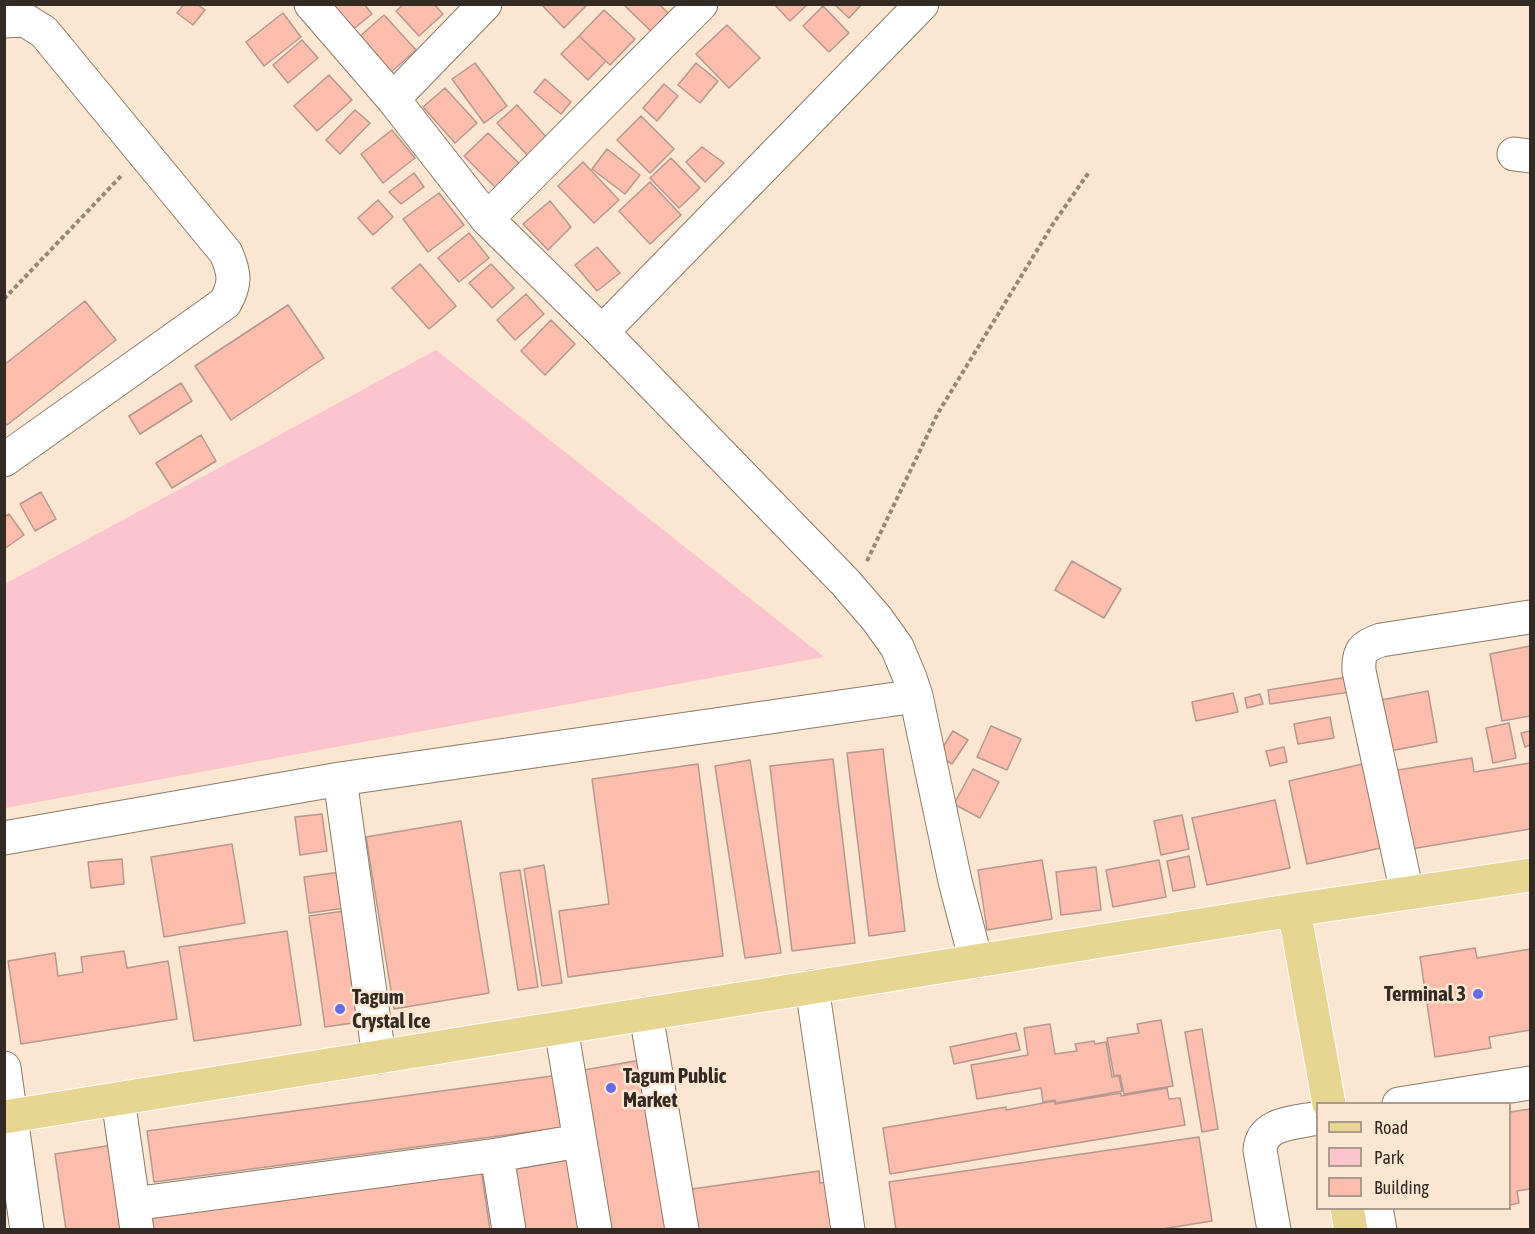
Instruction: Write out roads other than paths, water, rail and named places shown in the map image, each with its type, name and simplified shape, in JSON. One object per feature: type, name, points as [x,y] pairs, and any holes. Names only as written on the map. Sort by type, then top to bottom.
[{"type":"main road","points":[[8,1117],[1294,910],[1530,875]]},
{"type":"main road","points":[[1294,910],[1329,1102]]},
{"type":"main road","points":[[1347,1210],[1351,1230]]},
{"type":"street","points":[[311,4],[393,99],[487,219],[602,332],[845,582],[878,619],[897,647],[916,696],[955,882],[976,961]]},
{"type":"street","points":[[393,99],[485,4]]},
{"type":"street","points":[[487,219],[701,4]]},
{"type":"street","points":[[602,332],[922,4]]},
{"type":"street","points":[[4,21],[25,20],[44,32],[226,254],[232,268],[232,289],[225,303],[4,460]]},
{"type":"street","points":[[1407,893],[1359,671],[1361,652],[1367,644],[1381,640],[1530,617]]},
{"type":"street","points":[[4,838],[340,779],[916,696]]},
{"type":"street","points":[[340,779],[379,1057]]},
{"type":"street","points":[[812,987],[848,1230]]},
{"type":"street","points":[[646,1014],[682,1230]]},
{"type":"street","points":[[561,1028],[595,1230]]},
{"type":"street","points":[[4,1068],[8,1117],[27,1230]]},
{"type":"street","points":[[1412,1102],[1530,1083]]},
{"type":"street","points":[[117,1099],[135,1217],[579,1141]]},
{"type":"street","points":[[1274,1230],[1260,1150],[1261,1142],[1265,1134],[1279,1126],[1316,1118]]},
{"type":"street","points":[[497,1155],[509,1230]]},
{"type":"street","points":[[1376,1210],[1380,1230]]},
{"type":"place","name":"Terminal 3","points":[[1478,994]]},
{"type":"place","name":"Tagum Crystal Ice","points":[[340,1009]]},
{"type":"place","name":"Tagum Public Market","points":[[611,1088]]}]
